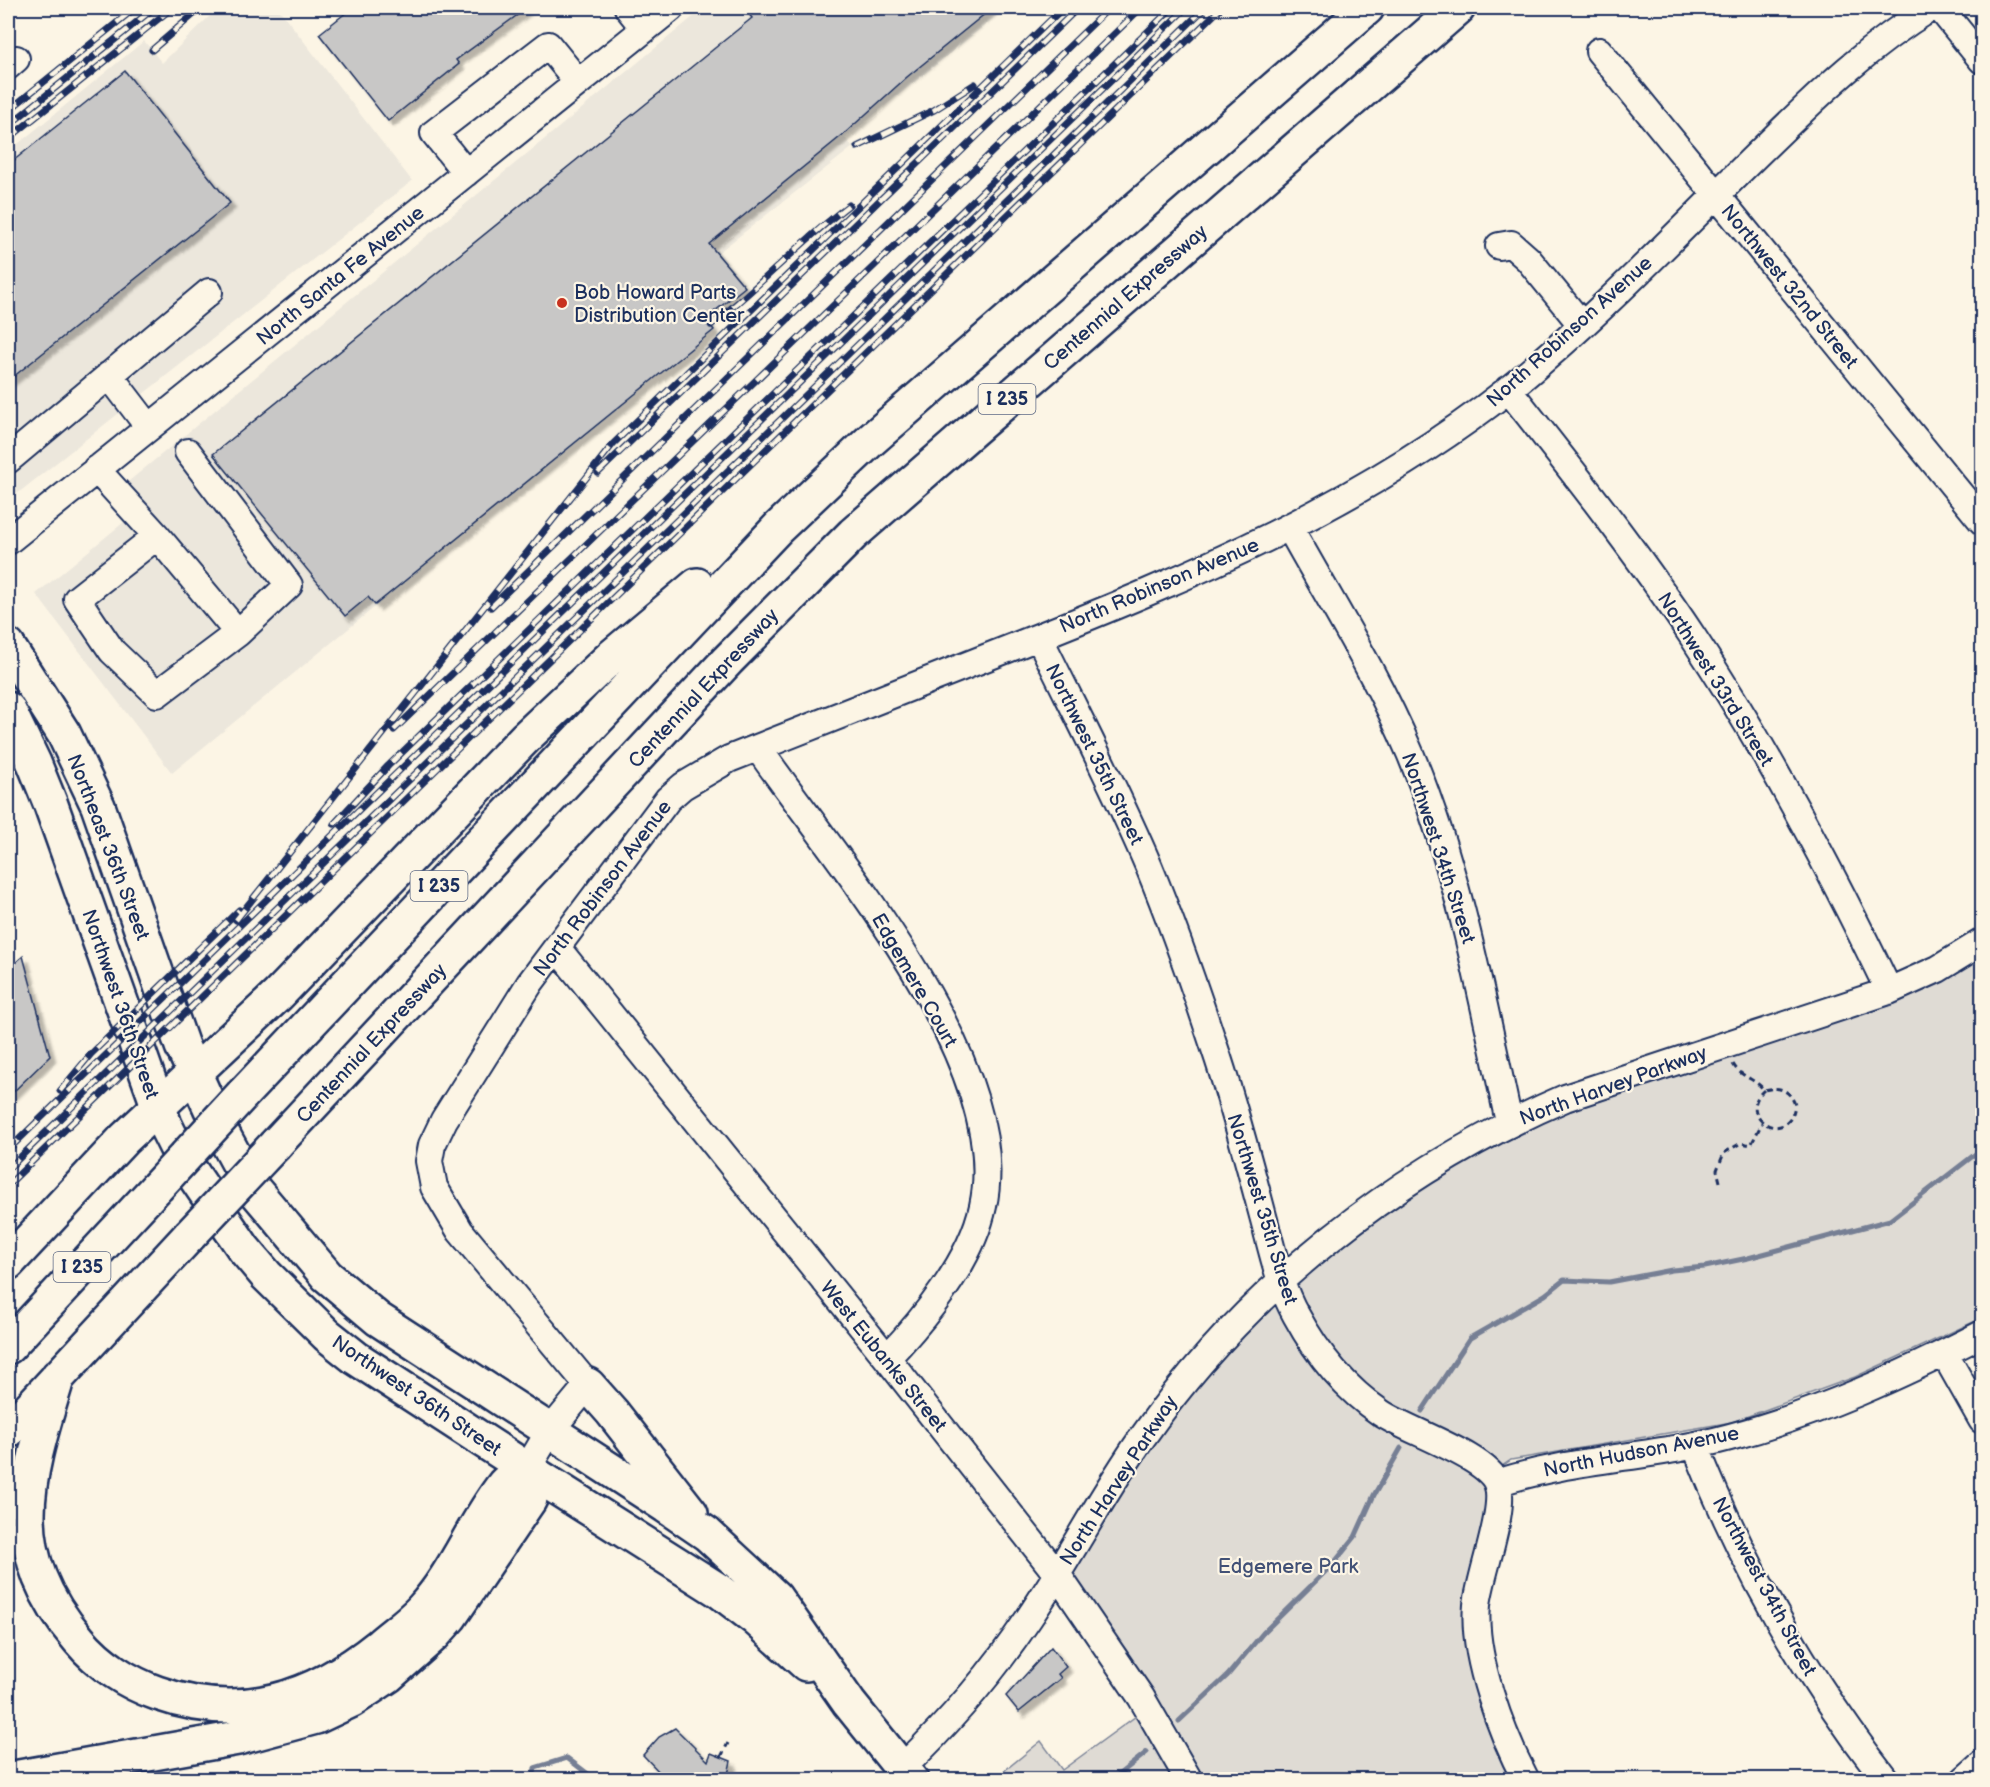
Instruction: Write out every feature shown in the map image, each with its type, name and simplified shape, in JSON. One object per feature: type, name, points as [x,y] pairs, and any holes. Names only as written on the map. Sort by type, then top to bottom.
[{"type":"main road","name":"I 235","points":[[8,1347],[242,1095],[777,528],[871,440],[1367,8]]},
{"type":"main road","name":"Centennial Expressway","points":[[8,1431],[728,660],[853,534],[1458,8]]},
{"type":"main road","points":[[8,1263],[124,1139],[278,995],[551,713],[611,657],[871,440]]},
{"type":"main road","name":"Northeast 36th Street","points":[[8,646],[64,734],[98,806],[175,1027],[194,1073]]},
{"type":"main road","name":"Northwest 36th Street","points":[[8,709],[51,805],[157,1108],[180,1155],[227,1226],[266,1275],[300,1310],[356,1358],[718,1590],[756,1619],[849,1703]]},
{"type":"main road","name":"Northwest 36th Street","points":[[194,1073],[240,1169],[251,1186],[327,1276],[378,1319],[707,1534],[775,1598],[849,1703],[907,1774]]},
{"type":"main road","points":[[8,1779],[238,1738],[316,1717],[352,1700],[416,1653],[450,1617],[530,1499],[527,1469],[506,1482],[453,1568],[422,1609],[363,1659],[301,1694],[267,1703],[234,1708],[204,1706],[147,1689],[106,1665],[87,1650],[72,1632],[43,1585],[33,1558],[26,1501],[33,1460],[58,1376]]},
{"type":"main road","points":[[588,1385],[612,1412],[707,1534]]},
{"type":"street","points":[[628,8],[645,29]]},
{"type":"street","name":"North Santa Fe Avenue","points":[[8,542],[148,426],[671,8]]},
{"type":"street","name":"North Robinson Avenue","points":[[588,1385],[453,1222],[434,1187],[429,1161],[432,1145],[453,1104],[530,983],[668,799],[702,774],[729,759],[1039,637],[1191,574],[1290,528],[1385,474],[1508,389],[1581,324],[1849,67],[1890,34],[1931,8]]},
{"type":"street","points":[[1940,8],[1983,60]]},
{"type":"street","points":[[466,173],[434,133],[548,45],[578,82]]},
{"type":"street","name":"Northwest 32nd Street","points":[[1599,51],[1983,521]]},
{"type":"street","points":[[1499,246],[1511,244],[1528,259],[1581,324]]},
{"type":"street","points":[[8,460],[209,292]]},
{"type":"street","points":[[109,375],[148,426]]},
{"type":"street","name":"Northwest 33rd Street","points":[[1508,389],[1591,495],[1664,595],[1723,683],[1763,749],[1862,933],[1889,991]]},
{"type":"street","points":[[157,536],[77,599],[112,651],[157,694],[238,633],[289,585],[188,452]]},
{"type":"street","points":[[96,468],[157,536],[238,633]]},
{"type":"street","name":"Northwest 34th Street","points":[[1290,528],[1386,700],[1414,765],[1466,923],[1509,1122]]},
{"type":"street","name":"Northwest 35th Street","points":[[1039,637],[1148,865],[1169,918],[1225,1080],[1282,1281],[1295,1314],[1326,1362],[1364,1400],[1400,1425],[1474,1460],[1488,1471],[1497,1483]]},
{"type":"street","name":"Edgemere Court","points":[[758,748],[910,963],[956,1050],[981,1124],[987,1183],[983,1208],[972,1239],[952,1275],[908,1336],[887,1358]]},
{"type":"street","name":"North Harvey Parkway","points":[[907,1774],[1029,1618],[1119,1472],[1165,1406],[1204,1357],[1282,1281],[1349,1224],[1407,1182],[1509,1122],[1565,1098],[1889,991],[1959,958],[1983,942]]},
{"type":"street","name":"West Eubanks Street","points":[[557,948],[887,1358],[1057,1574],[1154,1717],[1184,1771]]},
{"type":"street","name":"North Hudson Avenue","points":[[1497,1483],[1530,1472],[1695,1445],[1730,1437],[1803,1413],[1983,1334]]},
{"type":"street","points":[[1944,1353],[1983,1420]]},
{"type":"street","points":[[527,1469],[549,1432],[588,1385]]},
{"type":"street","name":"Northwest 34th Street","points":[[1695,1445],[1722,1510],[1781,1625],[1846,1727],[1886,1779]]},
{"type":"street","points":[[1497,1483],[1499,1511],[1481,1580],[1477,1623],[1491,1696],[1502,1727],[1527,1779]]},
{"type":"street","points":[[1964,1779],[1983,1764]]},
{"type":"path","points":[[1732,1061],[1739,1072],[1758,1081],[1764,1090]]},
{"type":"path","points":[[1780,1088],[1788,1092],[1795,1106],[1791,1120],[1769,1127],[1762,1123],[1755,1106],[1764,1090],[1780,1088]]},
{"type":"path","points":[[1720,1182],[1717,1170],[1724,1153],[1741,1143],[1751,1145],[1762,1123]]},
{"type":"path","points":[[722,1757],[728,1743]]},
{"type":"shaded area","points":[[218,8],[278,8],[412,181],[8,501],[8,152],[144,41],[162,63]]},
{"type":"shaded area","name":"Bob Howard Parts Distribution Center","points":[[704,8],[1006,8],[845,138],[853,147],[719,252],[744,284],[706,315],[716,328],[172,773],[36,594],[124,522],[106,500]]},
{"type":"green space","name":"Edgemere Park","points":[[1982,956],[1982,1318],[1855,1377],[1732,1422],[1511,1460],[1483,1479],[1488,1494],[1486,1514],[1469,1587],[1517,1779],[993,1780],[1041,1741],[1062,1770],[1158,1700],[1073,1574],[1074,1566],[1117,1495],[1202,1374],[1307,1269],[1423,1185],[1536,1124]]},
{"type":"building","points":[[352,8],[527,8],[456,60],[459,64],[388,121],[319,34]]},
{"type":"building","name":"Bob Howard Parts Distribution Center","points":[[744,8],[992,8],[907,77],[845,133],[709,244],[745,287],[705,319],[714,330],[375,605],[368,597],[345,616],[213,454],[752,18]]},
{"type":"building","points":[[125,71],[230,203],[8,381],[8,165]]},
{"type":"building","points":[[23,956],[50,1056],[8,1097],[8,969]]},
{"type":"building","points":[[1051,1647],[1066,1667],[1058,1674],[1061,1678],[1019,1712],[1006,1696]]},
{"type":"building","points":[[675,1728],[708,1761],[711,1753],[731,1761],[727,1779],[668,1779],[662,1775],[643,1755],[659,1737]]},
{"type":"waterway","points":[[1422,1411],[1470,1338],[1545,1295],[1564,1280],[1609,1282],[1672,1270],[1705,1267],[1748,1258],[1890,1220],[1982,1149]]},
{"type":"waterway","points":[[1179,1721],[1228,1675],[1263,1633],[1334,1563],[1355,1537],[1374,1495],[1401,1448]]},
{"type":"waterway","points":[[1112,1780],[1147,1752]]},
{"type":"waterway","points":[[533,1780],[535,1768],[567,1758],[596,1780]]},
{"type":"railway","points":[[8,111],[135,8]]},
{"type":"railway","points":[[8,126],[154,8]]},
{"type":"railway","points":[[8,139],[172,8]]},
{"type":"railway","points":[[152,50],[201,8]]},
{"type":"railway","points":[[236,920],[613,444],[1063,8]]},
{"type":"railway","points":[[598,473],[1078,8]]},
{"type":"railway","points":[[491,607],[1109,8]]},
{"type":"railway","points":[[394,730],[1141,8]]},
{"type":"railway","points":[[334,824],[388,766],[1172,8]]},
{"type":"railway","points":[[8,1150],[1186,8]]},
{"type":"railway","points":[[8,1169],[1205,8]]},
{"type":"railway","points":[[8,1185],[1221,8]]},
{"type":"railway","points":[[857,147],[934,110],[975,84]]},
{"type":"railway","points":[[711,325],[849,205]]},
{"type":"railway","points":[[60,1091],[91,1054],[239,910]]},
{"type":"place","name":"Bob Howard Parts Distribution Center","points":[[562,303]]}]
